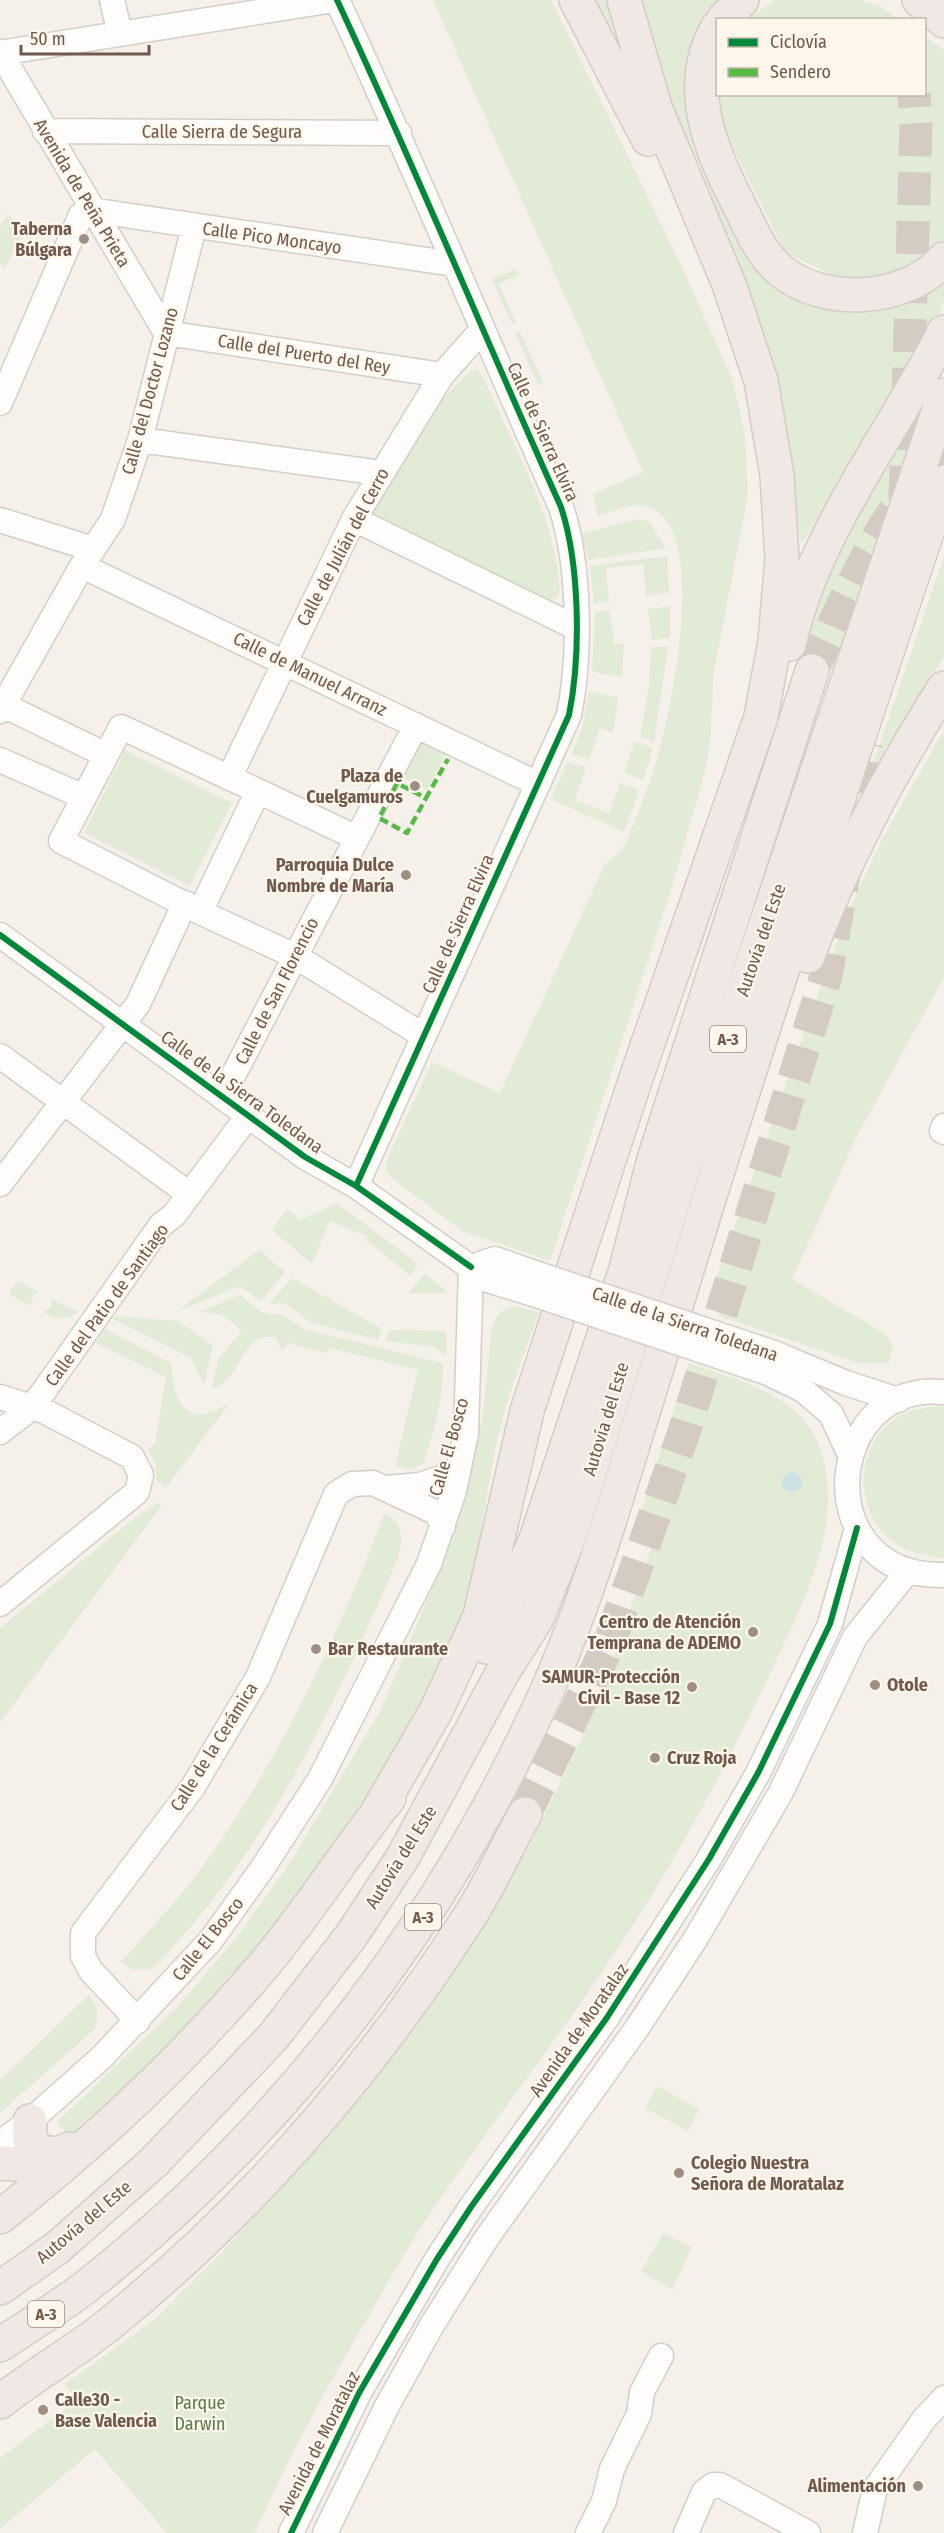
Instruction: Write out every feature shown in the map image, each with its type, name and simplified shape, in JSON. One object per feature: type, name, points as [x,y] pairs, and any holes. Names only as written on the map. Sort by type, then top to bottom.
[{"type":"highway","points":[[576,0],[637,114],[717,292],[751,384],[768,476],[772,561],[768,641],[730,800]]},
{"type":"highway","points":[[375,1816],[436,1711],[480,1617],[527,1411],[730,800],[761,717],[775,641],[782,559],[777,476],[760,381],[730,286],[655,107],[624,0]]},
{"type":"highway","points":[[725,18],[742,0]]},
{"type":"highway","points":[[716,29],[710,41],[701,80],[705,123],[726,181],[754,235],[779,269],[800,282],[829,291],[853,295],[875,294],[920,278],[944,259]]},
{"type":"highway","points":[[581,1247],[683,975],[753,772],[777,696],[792,632],[816,558],[848,499],[919,381],[944,332]]},
{"type":"highway","name":"Autovía del Este","points":[[0,2288],[57,2248],[154,2162],[273,2037],[351,1936],[404,1857],[500,1677],[537,1618],[571,1532],[682,1173],[944,395]]},
{"type":"highway","name":"Autovía del Este","points":[[0,2345],[93,2282],[194,2194],[310,2071],[387,1970],[440,1892],[483,1818],[549,1685],[603,1541],[813,869],[944,482]]},
{"type":"highway","points":[[500,1677],[584,1431],[654,1159],[812,671]]},
{"type":"highway","points":[[678,1296],[742,1154],[808,955],[848,856],[910,742],[944,688]]},
{"type":"highway","points":[[0,2217],[65,2166],[140,2097],[258,1973],[314,1901],[375,1816],[415,1767],[493,1635],[536,1539],[623,1278]]},
{"type":"highway","points":[[2,2392],[106,2326],[203,2242],[269,2176],[341,2097],[407,2010],[472,1911],[525,1814]]},
{"type":"highway","points":[[0,2163],[35,2167],[53,2163],[112,2113],[140,2097]]},
{"type":"highway","points":[[30,2121],[30,2139],[40,2152],[57,2154],[70,2149]]},
{"type":"highway","points":[[2,2392],[93,2282]]},
{"type":"street","points":[[112,0],[120,34]]},
{"type":"street","points":[[0,53],[120,34],[236,8],[335,0]]},
{"type":"street","name":"Calle de Sierra Elvira","points":[[335,0],[399,133],[481,331],[568,528],[577,628],[576,681],[569,715],[356,1186]]},
{"type":"street","name":"Avenida de Peña Prieta","points":[[0,53],[166,333]]},
{"type":"street","name":"Calle Sierra de Segura","points":[[45,131],[399,133]]},
{"type":"street","points":[[0,403],[81,215],[92,210]]},
{"type":"street","name":"Calle Pico Moncayo","points":[[92,210],[454,264]]},
{"type":"street","name":"Calle del Doctor Lozano","points":[[1,707],[87,557],[113,519],[140,440],[194,227]]},
{"type":"street","name":"Calle de Julián del Cerro","points":[[229,778],[354,519],[442,375],[481,331]]},
{"type":"street","name":"Calle del Puerto del Rey","points":[[166,333],[442,375]]},
{"type":"street","points":[[140,440],[381,472]]},
{"type":"street","points":[[354,519],[577,628]]},
{"type":"street","name":"Calle de Manuel Arranz","points":[[0,520],[87,557],[284,661],[538,784]]},
{"type":"street","points":[[1,707],[106,755]]},
{"type":"street","name":"Calle de San Florencio","points":[[222,1097],[416,725]]},
{"type":"street","points":[[357,838],[121,727],[61,841],[193,908],[295,956],[424,1036]]},
{"type":"street","points":[[0,760],[84,797]]},
{"type":"street","points":[[0,1184],[138,1004],[258,791]]},
{"type":"street","name":"Calle de la Sierra Toledana","points":[[0,935],[305,1157],[356,1186],[471,1267],[495,1259],[532,1286],[771,1363],[898,1400]]},
{"type":"street","points":[[0,1056],[65,1101],[189,1194]]},
{"type":"street","name":"Calle del Patio de Santiago","points":[[0,1432],[31,1408],[160,1225],[174,1215],[248,1116]]},
{"type":"street","points":[[944,1126],[942,1131],[944,1132]]},
{"type":"street","name":"Calle El Bosco","points":[[0,2143],[30,2121],[138,2021],[211,1940],[264,1866],[320,1779],[366,1693],[420,1547],[437,1518],[463,1453],[471,1335],[471,1267]]},
{"type":"street","name":"Calle El Bosco","points":[[471,1335],[478,1314],[490,1299],[532,1286]]},
{"type":"street","name":"Calle de la Sierra Toledana","points":[[771,1363],[831,1414],[850,1455]]},
{"type":"street","name":"Calle El Bosco","points":[[437,1518],[441,1478],[467,1384]]},
{"type":"street","points":[[944,1392],[920,1393],[898,1400],[872,1420],[861,1432],[850,1455],[845,1479],[848,1504],[857,1528],[870,1546],[887,1561],[908,1571],[944,1575]]},
{"type":"street","points":[[0,1397],[44,1411],[132,1457],[141,1475],[137,1492],[0,1604]]},
{"type":"street","name":"Calle de la Cerámica","points":[[388,1488],[420,1485],[441,1478]]},
{"type":"street","name":"Calle de la Cerámica","points":[[138,2021],[91,1971],[82,1956],[83,1934],[193,1787],[252,1686],[336,1494],[352,1484],[373,1483],[388,1488],[437,1518]]},
{"type":"street","name":"Avenida de Moratalaz","points":[[291,2533],[359,2393],[437,2259],[471,2207],[606,2019],[709,1859],[758,1773],[830,1624],[857,1528]]},
{"type":"street","points":[[325,2533],[387,2406],[432,2325],[486,2239],[637,2028],[696,1938],[781,1792],[855,1637],[908,1571]]},
{"type":"street","points":[[588,2533],[604,2501],[612,2469],[639,2414],[642,2392],[661,2356]]},
{"type":"street","points":[[865,2533],[875,2489],[925,2418],[944,2398]]},
{"type":"street","points":[[686,2533],[704,2492],[713,2485],[720,2485],[808,2533]]},
{"type":"green space","points":[[433,0],[551,0],[678,258],[733,381],[745,434],[748,495],[713,677],[711,733],[706,768],[671,890],[550,1261],[462,1231],[390,1177],[386,1169],[388,1157],[432,1062],[500,1093],[605,864],[621,851],[644,797],[659,752],[671,698],[681,621],[682,583],[678,549],[668,523],[651,508],[631,506],[598,516],[593,494],[643,472]]},
{"type":"green space","points":[[587,0],[615,0],[639,97]]},
{"type":"green space","points":[[640,0],[722,0],[709,14],[687,65],[690,116],[763,266],[803,302],[843,308],[944,279],[944,299],[940,312],[893,396],[801,544],[779,402],[766,341],[681,137]]},
{"type":"green space","points":[[775,0],[861,0],[879,6],[897,18],[748,18]]},
{"type":"green space","points":[[926,38],[944,50],[944,241],[942,245],[899,278],[838,278],[785,252],[725,132],[718,96],[926,96]]},
{"type":"green space","points":[[7,215],[27,226],[5,267],[0,264],[0,227]]},
{"type":"green space","points":[[515,269],[520,274],[499,284],[516,323],[512,324],[492,279]]},
{"type":"green space","points":[[520,331],[543,383],[538,385],[515,333]]},
{"type":"green space","points":[[472,370],[477,370],[483,377],[531,481],[550,535],[560,590],[558,597],[546,602],[371,513],[430,411]]},
{"type":"green space","points":[[919,413],[834,669],[801,658],[823,580],[892,450]]},
{"type":"green space","points":[[637,519],[649,521],[666,548],[589,560],[581,534]]},
{"type":"green space","points":[[667,556],[669,593],[646,596],[643,564],[606,568],[609,602],[594,603],[590,566]]},
{"type":"green space","points":[[944,556],[944,656],[879,771],[874,761]]},
{"type":"green space","points":[[670,606],[670,638],[652,640],[648,609]]},
{"type":"green space","points":[[610,610],[614,644],[624,643],[622,677],[592,672],[595,612]]},
{"type":"green space","points":[[668,646],[654,742],[640,737],[649,685],[651,647]]},
{"type":"green space","points":[[589,691],[618,698],[613,733],[600,728],[589,760],[572,754],[583,724]]},
{"type":"green space","points":[[944,730],[944,977],[856,1138],[792,1279],[887,1335],[893,1347],[889,1363],[858,1363],[719,1316],[725,1288],[714,1284],[848,911],[882,839]]},
{"type":"green space","points":[[420,740],[446,754],[427,790],[402,777]]},
{"type":"green space","points":[[635,741],[653,748],[643,780],[624,773]]},
{"type":"green space","points":[[125,750],[232,803],[190,886],[84,833]]},
{"type":"green space","points":[[568,762],[586,767],[575,800],[609,813],[620,783],[639,790],[624,832],[551,799]]},
{"type":"green space","points":[[337,1203],[418,1264],[411,1276],[366,1240],[367,1236],[330,1221],[312,1264],[272,1230],[287,1209],[301,1220]]},
{"type":"green space","points":[[259,1250],[285,1272],[261,1301],[240,1286],[176,1312]]},
{"type":"green space","points":[[425,1274],[449,1293],[408,1293]]},
{"type":"green space","points":[[292,1278],[381,1328],[378,1340],[310,1322],[285,1303],[269,1304]]},
{"type":"green space","points":[[18,1281],[39,1292],[33,1295],[31,1306],[8,1294]]},
{"type":"green space","points":[[240,1295],[263,1313],[282,1315],[307,1330],[443,1363],[440,1401],[424,1463],[412,1469],[395,1466],[418,1370],[329,1348],[327,1353],[288,1343],[282,1351],[276,1338],[264,1337],[255,1341],[247,1349],[229,1378],[221,1385],[212,1388],[218,1359],[242,1331],[221,1314],[199,1312]]},
{"type":"green space","points":[[51,1299],[78,1312],[61,1318],[43,1312],[51,1307]]},
{"type":"green space","points":[[514,1306],[539,1312],[503,1416],[472,1586],[442,1665],[404,1742],[358,1816],[307,1886],[252,1954],[193,2018],[71,2137],[56,2123],[178,2006],[237,1937],[291,1861],[381,1710],[442,1564],[482,1422],[492,1325],[500,1312]]},
{"type":"green space","points":[[115,1316],[178,1321],[213,1345],[204,1385],[191,1358],[113,1319]]},
{"type":"green space","points":[[105,1329],[171,1363],[175,1391],[186,1409],[204,1414],[231,1401],[166,1488],[156,1481],[156,1465],[148,1449],[155,1444],[166,1377],[96,1343]]},
{"type":"green space","points":[[389,1330],[446,1331],[447,1356],[434,1347],[386,1341]]},
{"type":"green space","name":"Parque Darwin","points":[[689,1363],[769,1393],[801,1417],[814,1434],[822,1454],[827,1481],[828,1508],[818,1562],[798,1613],[720,1774],[660,1883],[591,1988],[468,2159],[413,2240],[309,2422],[255,2533],[167,2533],[95,2449],[0,2529],[0,2458],[76,2401],[65,2384],[154,2320],[223,2251],[335,2129],[434,2002],[529,1847],[597,1706],[654,1540],[634,1533]]},
{"type":"green space","points":[[944,1406],[944,1557],[941,1558],[904,1549],[880,1529],[870,1513],[865,1495],[864,1478],[873,1443],[884,1428],[899,1416],[910,1411]]},
{"type":"green space","points":[[158,1503],[162,1505],[0,1723],[0,1628],[137,1516]]},
{"type":"green space","points":[[384,1514],[396,1522],[401,1532],[398,1558],[349,1668],[294,1776],[229,1877],[192,1925],[152,1969],[133,1970],[121,1962],[201,1869],[230,1827],[281,1742],[347,1607]]},
{"type":"green space","points":[[89,1995],[97,2011],[95,2029],[0,2113],[0,2080]]},
{"type":"green space","points":[[657,2086],[699,2109],[688,2131],[645,2108]]},
{"type":"green space","points":[[663,2233],[692,2247],[673,2289],[641,2272]]},
{"type":"shaded area","points":[[792,1472],[799,1475],[802,1482],[799,1489],[792,1492],[785,1489],[782,1482],[785,1475]]},
{"type":"tunnel","points":[[905,499],[916,126],[914,96]]},
{"type":"tunnel","points":[[812,671],[853,583],[884,526],[902,499],[944,451]]},
{"type":"tunnel","points":[[525,1814],[609,1644],[684,1432],[826,976],[867,743]]},
{"type":"marked path","points":[[389,779],[426,798],[448,759]]},
{"type":"marked path","points":[[397,783],[379,818],[407,833],[426,798]]},
{"type":"cycle path","points":[[337,0],[561,507],[572,556],[577,610],[575,665],[569,715],[356,1186]]},
{"type":"cycle path","points":[[0,935],[305,1157],[356,1186],[471,1267]]},
{"type":"cycle path","points":[[291,2533],[359,2393],[437,2259],[471,2207],[606,2019],[709,1859],[758,1773],[830,1624],[857,1528]]},
{"type":"place","name":"Taberna Búlgara","points":[[84,239]]},
{"type":"place","name":"Plaza de Cuelgamuros","points":[[415,786]]},
{"type":"place","name":"Parroquia Dulce Nombre de María","points":[[406,875]]},
{"type":"place","name":"Centro de Atención Temprana de ADEMO","points":[[753,1632]]},
{"type":"place","name":"Bar Restaurante","points":[[316,1649]]},
{"type":"place","name":"Otole","points":[[875,1685]]},
{"type":"place","name":"SAMUR-Protección Civil - Base 12","points":[[692,1687]]},
{"type":"place","name":"Cruz Roja","points":[[655,1758]]},
{"type":"place","name":"Colegio Nuestra Señora de Moratalaz","points":[[679,2173]]},
{"type":"place","name":"Calle30 - Base Valencia","points":[[43,2410]]},
{"type":"place","name":"Alimentación","points":[[918,2486]]}]
